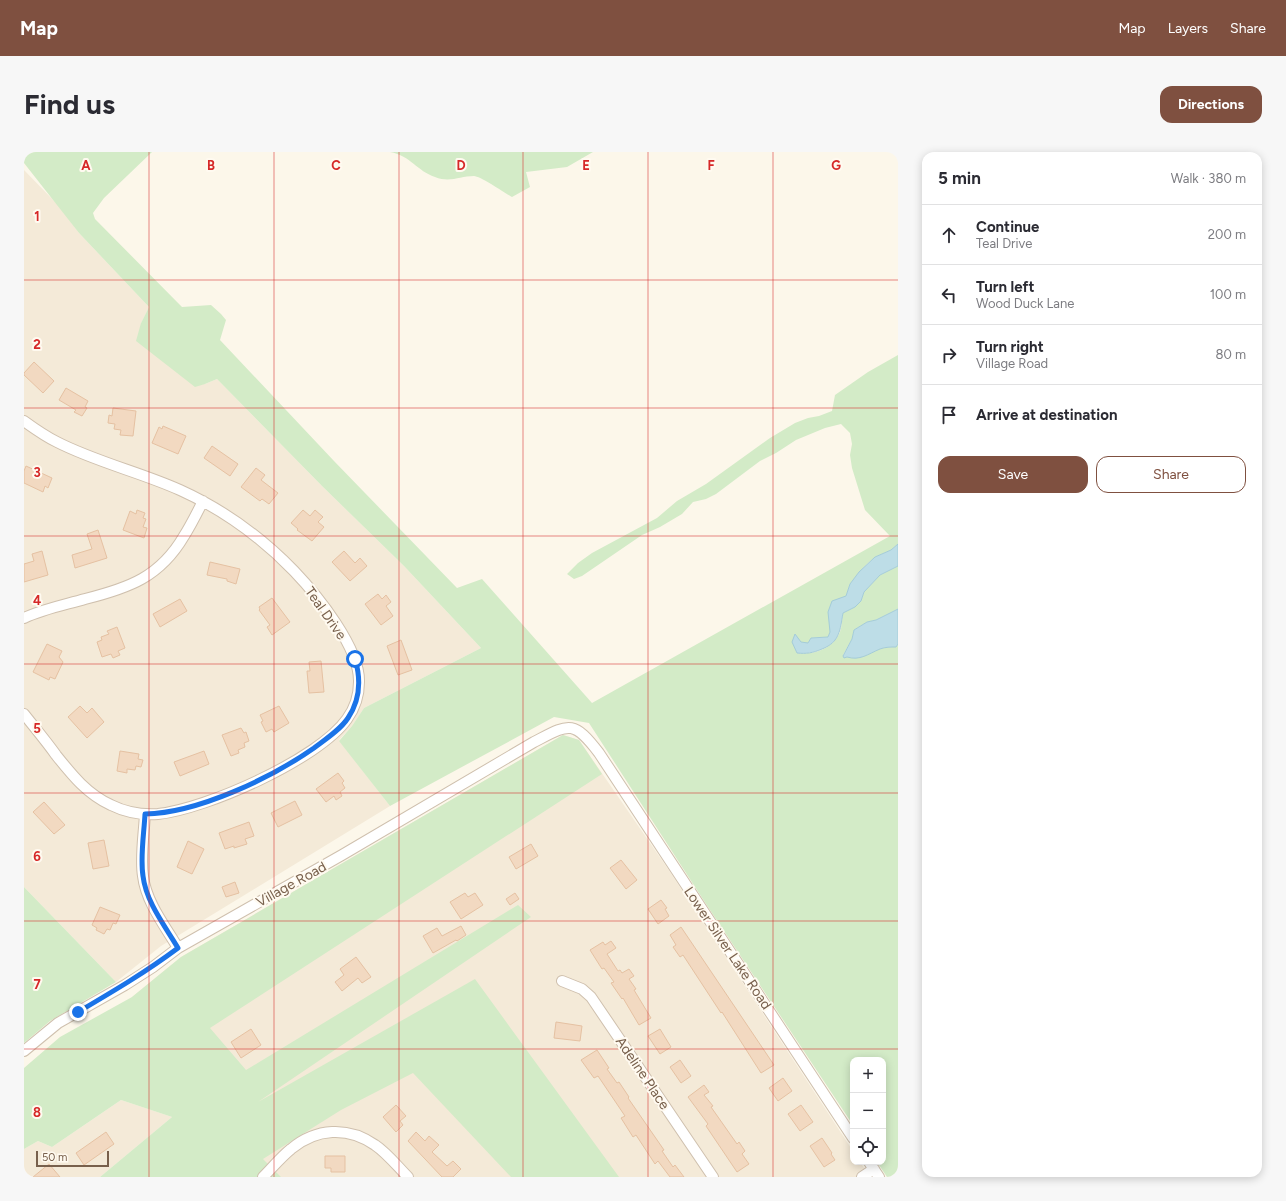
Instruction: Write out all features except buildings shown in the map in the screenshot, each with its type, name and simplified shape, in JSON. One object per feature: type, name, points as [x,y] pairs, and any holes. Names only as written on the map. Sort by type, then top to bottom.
[{"type":"street","name":"Teal Drive","points":[[24,421],[40,433],[69,448],[150,478],[203,501],[250,532],[276,553],[294,571],[321,603],[340,630],[355,659],[359,683],[357,697],[351,712],[342,725],[330,736],[287,765],[255,782],[233,792],[196,805],[168,812],[145,814],[126,811],[97,798],[75,779],[24,714]]},
{"type":"street","points":[[24,618],[39,611],[126,588],[149,575],[170,557],[185,536],[203,501]]},
{"type":"street","name":"Lower Silver Lake Road","points":[[566,727],[573,728],[583,734],[602,758],[850,1133]]},
{"type":"street","name":"Village Road","points":[[24,1051],[58,1023],[125,985],[153,967],[178,948],[342,855],[534,742],[566,727]]},
{"type":"street","points":[[145,814],[142,863],[145,887],[178,948]]},
{"type":"street","name":"Adeline Place","points":[[562,981],[582,989],[591,998],[713,1177]]},
{"type":"street","points":[[262,1177],[291,1149],[305,1139],[324,1132],[340,1132],[364,1138],[377,1146],[408,1177]]},
{"type":"street","points":[[862,1177],[874,1169]]},
{"type":"shaded area","points":[[24,170],[59,206],[79,233],[149,307],[141,323],[205,384],[217,379],[322,486],[404,566],[481,648],[364,708],[352,726],[339,740],[390,806],[161,946],[116,982],[24,887]]},
{"type":"shaded area","points":[[563,735],[579,740],[668,869],[850,1146],[850,1165],[862,1165],[870,1177],[135,1177],[192,1139],[132,997],[181,957]]},
{"type":"shaded area","points":[[121,1100],[172,1117],[100,1177],[24,1177],[24,1149],[38,1141],[52,1147]]},
{"type":"green space","points":[[24,152],[152,152],[104,198],[93,213],[95,219],[182,307],[211,305],[221,314],[226,320],[220,340],[334,461],[457,588],[482,579],[592,703],[890,536],[865,510],[852,468],[850,455],[852,444],[850,433],[841,424],[825,428],[796,440],[760,461],[716,494],[706,499],[693,502],[682,514],[660,527],[642,535],[582,576],[574,579],[567,574],[578,563],[592,553],[657,518],[677,501],[706,484],[770,438],[795,423],[832,411],[835,395],[868,372],[898,355],[898,544],[891,550],[875,557],[859,572],[850,584],[846,596],[843,598],[830,621],[830,632],[828,637],[811,638],[808,643],[801,642],[795,638],[793,640],[797,653],[816,652],[828,647],[837,638],[840,632],[843,613],[855,607],[861,601],[864,592],[880,575],[898,566],[898,609],[876,620],[867,622],[854,630],[852,639],[843,655],[861,657],[883,648],[896,647],[898,644],[898,1177],[887,1177],[879,1165],[886,1165],[886,1057],[850,1057],[850,1120],[708,907],[589,723],[554,717],[390,806],[339,741],[352,726],[364,708],[481,648],[404,566],[322,486],[217,379],[195,387],[136,341],[141,323],[149,307],[79,233],[24,163]]},
{"type":"green space","points":[[390,152],[593,152],[567,167],[526,172],[530,187],[512,197],[474,176],[455,179],[440,179],[423,171],[409,160]]},
{"type":"green space","points":[[563,735],[579,740],[602,774],[210,1028],[246,1070],[518,905],[531,917],[258,1102],[475,979],[619,1177],[511,1177],[413,1073],[341,1110],[263,1159],[281,1177],[100,1177],[172,1117],[121,1100],[52,1147],[38,1141],[24,1149],[24,1068],[60,1037],[132,997],[181,957]]},
{"type":"green space","points":[[24,887],[116,982],[50,1021],[24,1043]]},
{"type":"water","points":[[898,544],[898,566],[880,575],[864,592],[861,601],[855,607],[843,613],[836,639],[828,646],[816,651],[797,653],[792,642],[795,634],[801,642],[808,643],[811,638],[828,637],[830,632],[828,612],[832,601],[846,596],[850,584],[859,572],[875,557],[891,550]]},
{"type":"water","points":[[898,609],[898,644],[896,647],[882,648],[860,658],[844,658],[843,656],[852,639],[854,630],[867,622],[876,620]]},
{"type":"route","points":[[78,1012],[125,985],[153,967],[178,948],[145,887],[142,863],[145,814],[157,814],[196,805],[233,792],[287,765],[330,736],[348,718],[355,706],[359,683],[355,659]]}]
